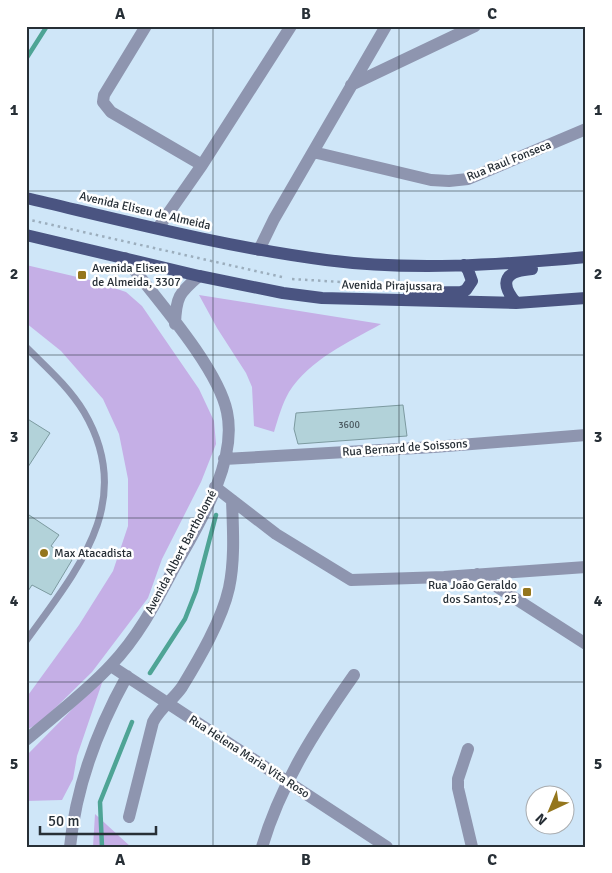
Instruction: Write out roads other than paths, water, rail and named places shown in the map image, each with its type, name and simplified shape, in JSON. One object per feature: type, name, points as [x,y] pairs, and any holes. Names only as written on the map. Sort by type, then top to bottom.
[{"type":"main road","name":"Avenida Eliseu de Almeida","points":[[26,198],[259,250]]},
{"type":"main road","points":[[26,235],[199,276]]},
{"type":"main road","name":"Avenida Pirajussara","points":[[259,250],[358,262],[405,265],[464,265],[586,257]]},
{"type":"main road","points":[[516,303],[505,284],[509,276],[518,270],[537,269],[555,260]]},
{"type":"main road","points":[[385,300],[398,294],[461,292],[466,290],[472,281],[464,265]]},
{"type":"main road","name":"Avenida Pirajussara","points":[[199,276],[283,293],[322,298],[516,303],[586,298]]},
{"type":"street","points":[[146,26],[104,95],[103,102],[111,112],[202,165]]},
{"type":"street","points":[[158,228],[202,165],[291,26]]},
{"type":"street","points":[[259,250],[274,219],[386,26]]},
{"type":"street","points":[[351,85],[475,26]]},
{"type":"street","name":"Rua Raul Fonseca","points":[[313,152],[431,180],[449,181],[468,179],[586,129]]},
{"type":"street","name":"Avenida Albert Bartholomé","points":[[26,740],[111,666],[138,634],[205,513],[224,459],[228,439],[227,413],[222,394],[205,365],[125,258]]},
{"type":"street","points":[[175,324],[178,298],[181,292],[199,276]]},
{"type":"street","name":"Rua Bernard de Soissons","points":[[224,459],[434,447],[586,435]]},
{"type":"street","points":[[215,487],[276,534],[351,580],[586,567]]},
{"type":"street","points":[[129,817],[153,722],[158,712],[169,704],[192,670],[229,589],[232,549],[232,500]]},
{"type":"street","points":[[477,574],[586,644]]},
{"type":"street","name":"Rua Helena Maria Vita Roso","points":[[111,666],[387,847]]},
{"type":"street","points":[[262,847],[286,782],[316,730],[354,675]]},
{"type":"street","points":[[70,847],[76,809],[87,762],[105,717],[127,676]]},
{"type":"street","points":[[468,750],[458,779],[458,788],[472,847]]},
{"type":"lane","points":[[26,347],[69,392],[84,412],[95,435],[102,458],[105,484],[101,512],[92,541],[74,574],[26,641]]},
{"type":"waterway","points":[[26,59],[47,26]]},
{"type":"waterway","points":[[150,673],[185,619],[196,591],[216,515]]},
{"type":"waterway","points":[[102,847],[100,802],[132,722]]},
{"type":"place","name":"Avenida Eliseu de Almeida, 3307","points":[[82,275]]},
{"type":"place","name":"Max Atacadista","points":[[44,553]]},
{"type":"place","name":"Rua João Geraldo dos Santos, 25","points":[[527,592]]}]
